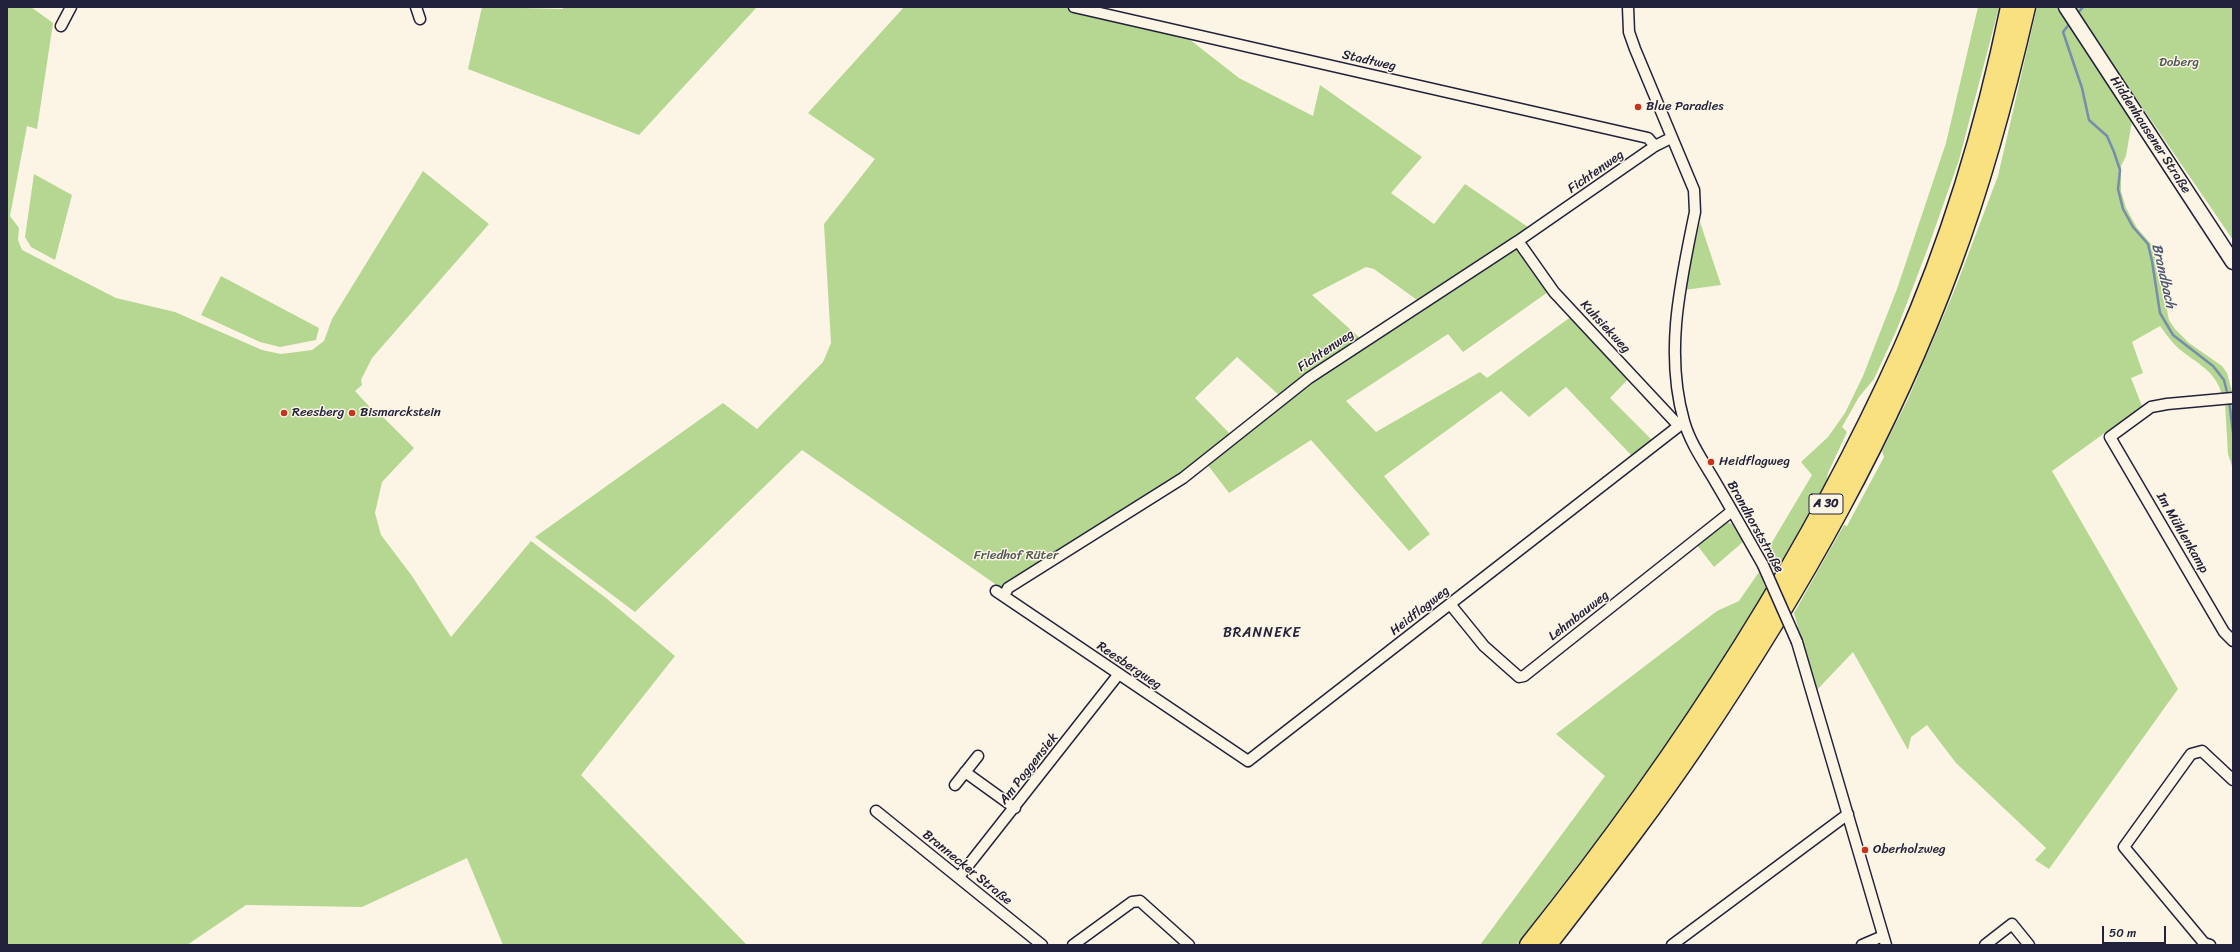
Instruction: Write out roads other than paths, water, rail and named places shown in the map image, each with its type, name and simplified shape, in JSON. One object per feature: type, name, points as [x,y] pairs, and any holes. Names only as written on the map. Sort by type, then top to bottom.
[{"type":"highway","name":"A 30","points":[[1529,945],[1619,828],[1685,736],[1761,618],[1848,463],[1904,346],[1938,257],[1971,163],[1992,87],[2010,7]]},
{"type":"highway","name":"A 30","points":[[1547,945],[1630,837],[1678,769],[1768,634],[1810,565],[1874,443],[1916,352],[1952,264],[2003,103],[2026,7]]},
{"type":"street","points":[[61,26],[72,7]]},
{"type":"street","points":[[416,7],[420,19]]},
{"type":"street","name":"Stadtweg","points":[[1074,7],[1648,138],[1655,146]]},
{"type":"street","name":"Brandhorststraße","points":[[1628,7],[1629,32],[1671,138],[1694,190],[1696,201],[1696,212],[1678,294],[1675,329],[1675,371],[1682,424],[1763,564],[1797,642],[1885,941]]},
{"type":"street","name":"Hiddenhausener Straße","points":[[2066,7],[2233,262]]},
{"type":"street","name":"Fichtenweg","points":[[1000,593],[1183,478],[1309,378],[1518,241],[1655,146],[1671,138]]},
{"type":"street","name":"Kuhsiekweg","points":[[1518,241],[1554,292],[1682,424]]},
{"type":"street","name":"Im Mühlenkamp","points":[[2233,398],[2167,404],[2151,408],[2110,437],[2224,632],[2233,640]]},
{"type":"street","name":"Heidflagweg","points":[[1248,761],[1682,424]]},
{"type":"street","name":"Lehmbauweg","points":[[1450,604],[1484,646],[1519,676],[1524,676],[1732,512]]},
{"type":"street","name":"Reesbergweg","points":[[1000,593],[1118,675],[1248,761]]},
{"type":"street","name":"Am Poggensiek","points":[[959,877],[1015,808],[1118,675]]},
{"type":"street","points":[[2210,945],[2204,942],[2124,847],[2191,754],[2202,751],[2233,780]]},
{"type":"street","points":[[954,785],[978,756]]},
{"type":"street","points":[[965,772],[1015,808]]},
{"type":"street","name":"Brannecker Straße","points":[[876,811],[1042,945]]},
{"type":"street","points":[[1672,945],[1848,814]]},
{"type":"street","points":[[1073,945],[1132,902],[1140,901],[1189,945]]},
{"type":"street","points":[[1985,945],[2012,924],[2029,945]]},
{"type":"street","points":[[1862,945],[1885,941]]},
{"type":"waterway","name":"Brandbach","points":[[2077,14],[2083,7]]},
{"type":"waterway","name":"Brandbach","points":[[2070,23],[2063,32],[2082,88],[2089,120],[2107,136],[2120,170],[2118,189],[2123,209],[2133,227],[2148,244],[2160,313],[2173,335],[2213,366],[2224,380],[2228,396]]},
{"type":"waterway","name":"Brandbach","points":[[2229,400],[2233,432]]},
{"type":"place","name":"Blue Paradies","points":[[1638,107]]},
{"type":"place","name":"Reesberg","points":[[284,413]]},
{"type":"place","name":"Bismarckstein","points":[[352,413]]},
{"type":"place","name":"Heidflagweg","points":[[1711,462]]},
{"type":"place","name":"Oberholzweg","points":[[1865,850]]},
{"type":"district","name":"BRANNEKE","points":[[1262,633]]},
{"type":"park label","name":"Doberg","points":[[2179,63]]},
{"type":"park label","name":"Friedhof Rüter","points":[[1016,556]]}]
